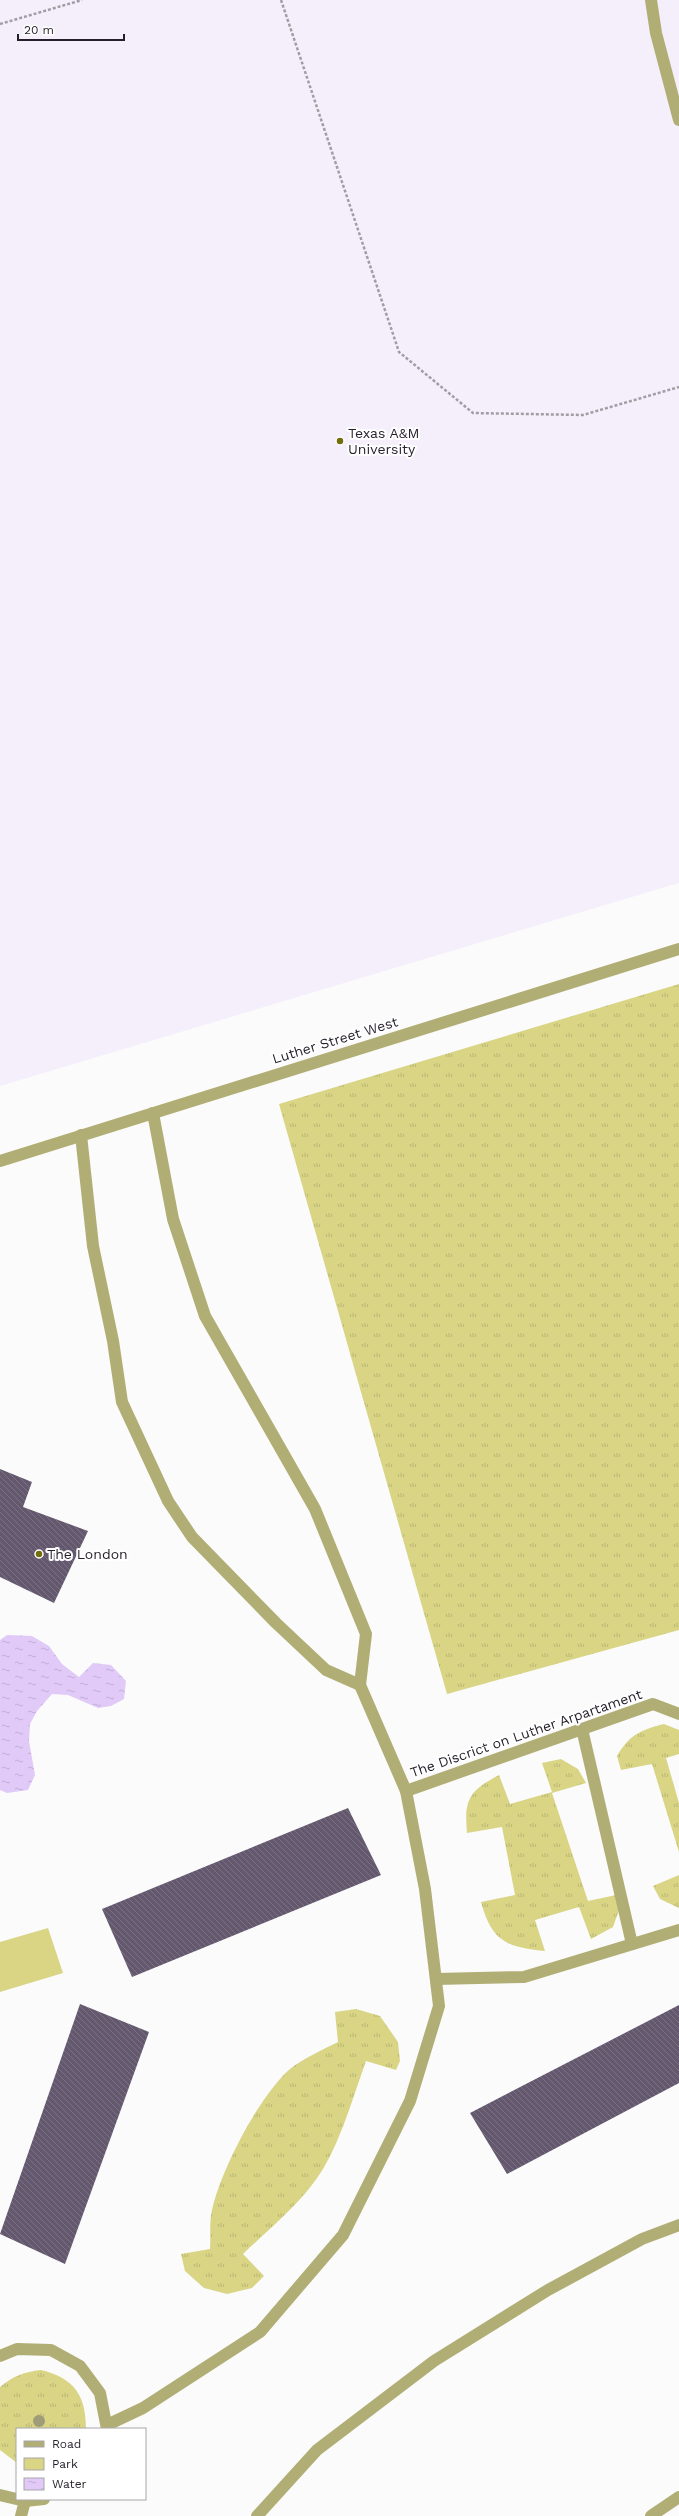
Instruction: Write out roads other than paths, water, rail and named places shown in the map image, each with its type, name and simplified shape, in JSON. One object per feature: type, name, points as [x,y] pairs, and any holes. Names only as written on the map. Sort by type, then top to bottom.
[{"type":"street","points":[[652,0],[656,33],[679,120]]},
{"type":"street","name":"Luther Street West","points":[[0,1161],[679,949]]},
{"type":"street","points":[[0,2356],[17,2349],[51,2350],[80,2366],[100,2393],[107,2427],[142,2408],[260,2332],[343,2235],[410,2101],[439,2006],[425,1888],[406,1791],[360,1685],[366,1634],[315,1509],[205,1316],[173,1219],[153,1113]]},
{"type":"street","points":[[81,1136],[93,1246],[113,1341],[122,1402],[168,1501],[192,1537],[276,1623],[326,1670],[360,1685]]},
{"type":"street","name":"The Discrict on Luther Arpartament","points":[[406,1791],[653,1704],[679,1714]]},
{"type":"street","points":[[582,1729],[632,1944]]},
{"type":"street","points":[[436,1980],[524,1977],[679,1930]]},
{"type":"street","points":[[258,2516],[317,2450],[434,2361],[548,2290],[642,2239],[679,2225]]},
{"type":"street","points":[[0,2495],[16,2499]]},
{"type":"street","points":[[651,2516],[679,2497]]},
{"type":"street","points":[[21,2500],[34,2500]]},
{"type":"street","points":[[21,2516],[25,2501]]},
{"type":"water","points":[[7,1635],[32,1636],[49,1646],[62,1664],[79,1677],[93,1663],[111,1665],[126,1681],[124,1699],[111,1706],[98,1708],[68,1695],[52,1694],[37,1711],[30,1724],[29,1741],[35,1775],[28,1790],[7,1793],[0,1790],[0,1640]]},
{"type":"place","name":"Texas A&M University","points":[[340,441]]},
{"type":"place","name":"The London","points":[[39,1554]]}]
